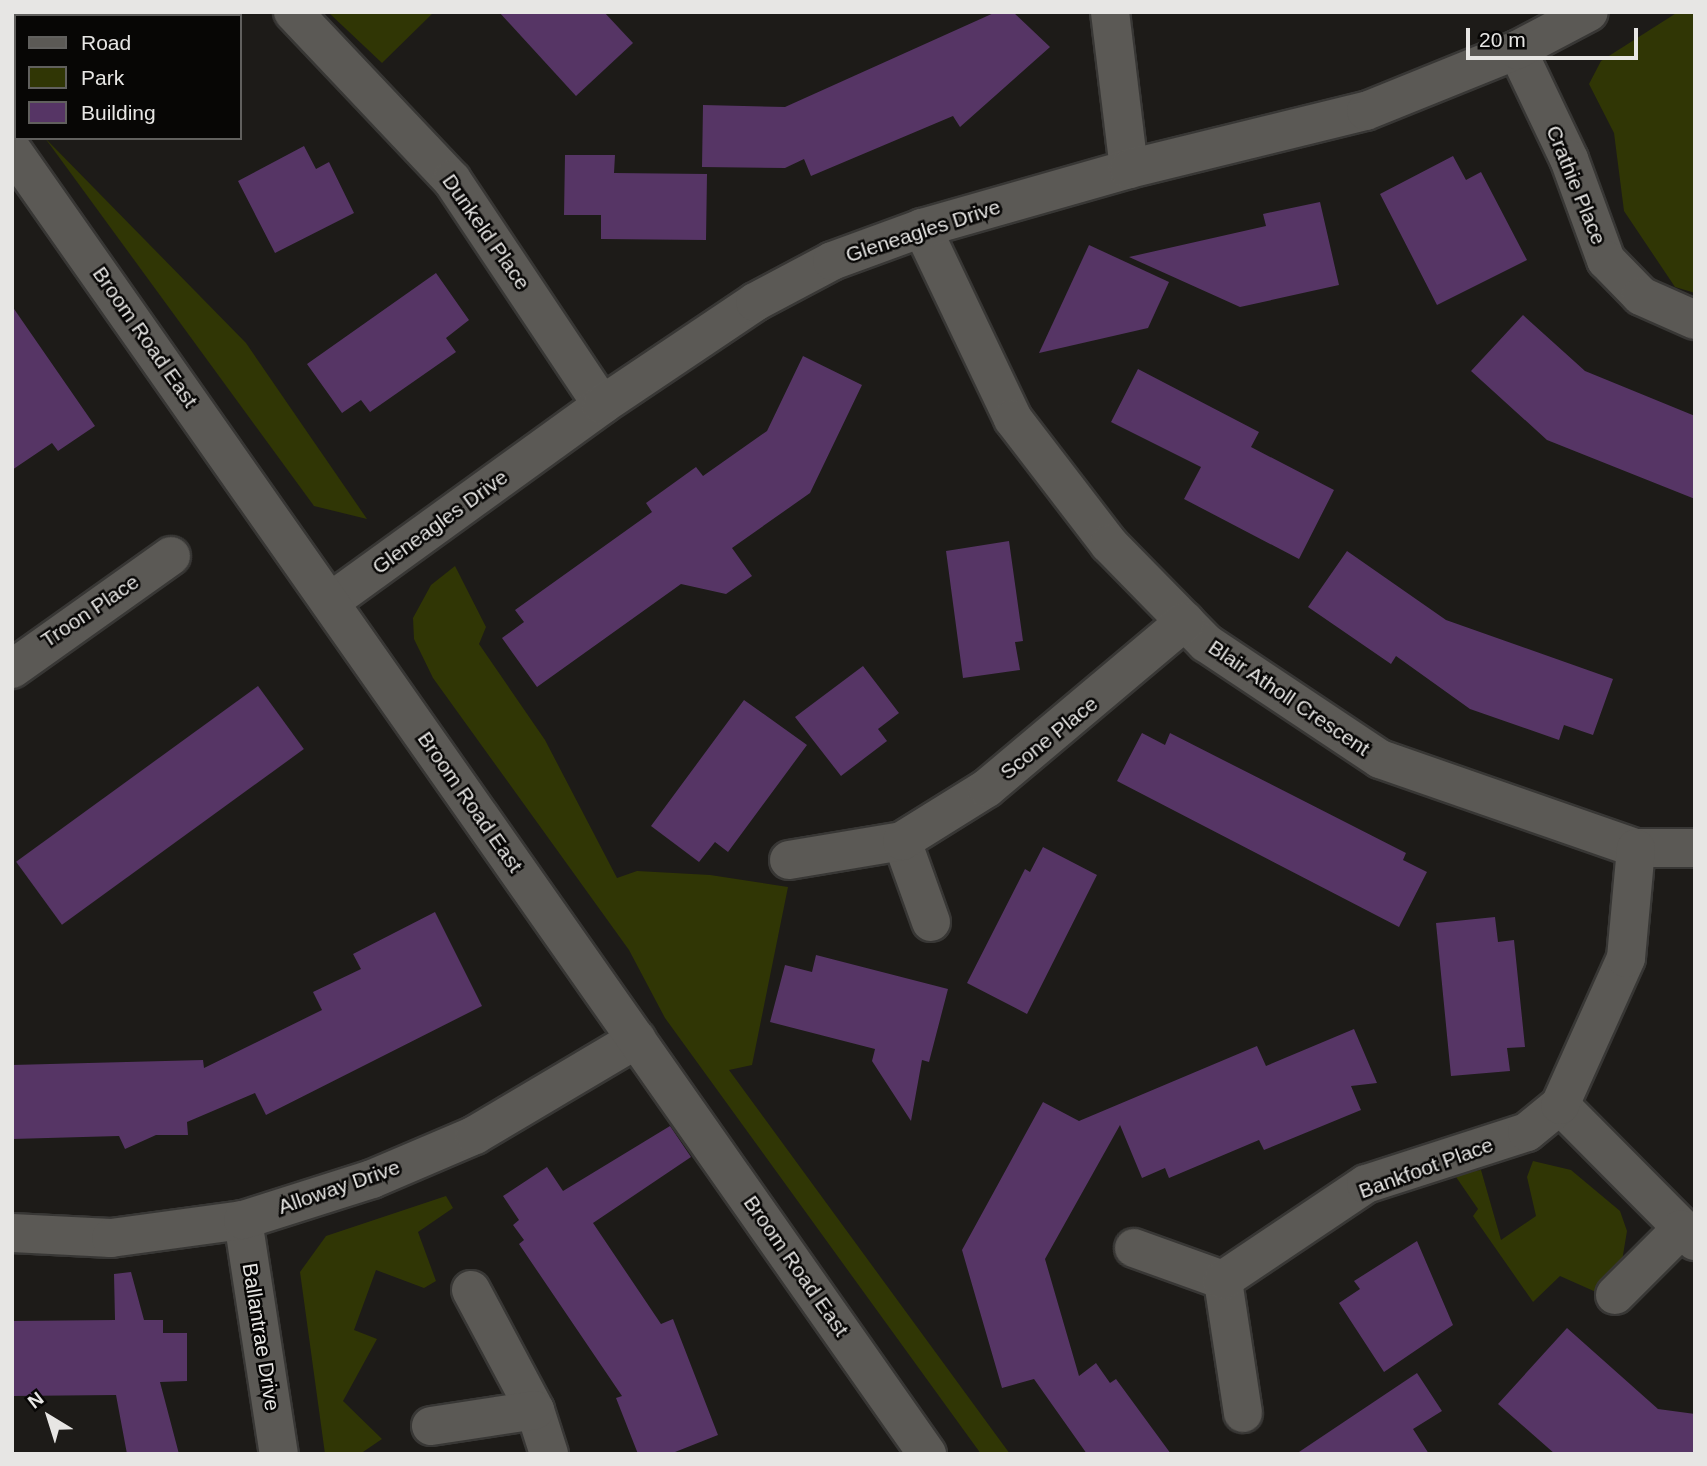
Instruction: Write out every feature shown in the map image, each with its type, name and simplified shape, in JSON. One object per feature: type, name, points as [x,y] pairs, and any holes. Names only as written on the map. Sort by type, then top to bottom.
[{"type":"street","name":"Dunkeld Place","points":[[293,12],[452,180],[602,405]]},
{"type":"street","points":[[1110,12],[1129,169]]},
{"type":"street","name":"Gleneagles Drive","points":[[330,602],[602,405],[755,302],[832,261],[922,228],[1129,169],[1366,111],[1517,50],[1589,12]]},
{"type":"street","name":"Crathie Place","points":[[1517,50],[1569,159],[1606,260],[1641,296],[1695,320]]},
{"type":"street","name":"Broom Road East","points":[[12,150],[927,1454]]},
{"type":"street","name":"Blair Atholl Crescent","points":[[922,228],[1013,418],[1109,544],[1206,643],[1380,760],[1636,848],[1695,848]]},
{"type":"street","name":"Troon Place","points":[[12,669],[171,556]]},
{"type":"street","name":"Scone Place","points":[[789,860],[902,841],[987,788],[1185,621]]},
{"type":"street","points":[[902,841],[931,922]]},
{"type":"street","name":"Bankfoot Place","points":[[1223,1280],[1366,1184],[1527,1132],[1560,1105],[1626,958],[1636,848]]},
{"type":"street","name":"Alloway Drive","points":[[12,1233],[111,1238],[243,1220],[372,1179],[475,1135],[637,1038]]},
{"type":"street","points":[[1560,1105],[1688,1235],[1615,1295]]},
{"type":"street","name":"Ballantrae Drive","points":[[243,1220],[279,1454]]},
{"type":"street","points":[[1134,1248],[1223,1280],[1243,1413]]},
{"type":"street","points":[[471,1290],[535,1410],[549,1454]]},
{"type":"street","points":[[430,1426],[535,1410]]},
{"type":"green space","points":[[328,12],[434,12],[382,63]]},
{"type":"green space","points":[[1678,12],[1695,12],[1695,293],[1675,287],[1624,211],[1614,133],[1589,84],[1601,61]]},
{"type":"green space","points":[[46,140],[246,343],[367,519],[314,506]]},
{"type":"green space","points":[[455,566],[486,627],[479,644],[545,740],[617,878],[637,871],[710,875],[788,887],[752,1065],[729,1070],[1010,1454],[981,1454],[665,1018],[629,950],[433,678],[414,639],[413,618],[431,585]]},
{"type":"green space","points":[[1533,1161],[1571,1170],[1620,1211],[1627,1231],[1622,1261],[1596,1292],[1560,1276],[1533,1302],[1473,1216],[1478,1209],[1454,1174],[1481,1170],[1501,1240],[1536,1216],[1527,1177]]},
{"type":"green space","points":[[446,1196],[453,1208],[418,1232],[436,1281],[424,1288],[376,1270],[354,1330],[377,1339],[343,1401],[382,1439],[360,1454],[325,1454],[300,1272],[326,1236]]},
{"type":"building","points":[[499,12],[604,12],[633,43],[576,96]]},
{"type":"building","points":[[996,12],[1013,12],[1050,47],[960,127],[953,116],[811,176],[804,159],[785,168],[702,167],[703,105],[785,107]]},
{"type":"building","points":[[304,146],[316,169],[329,162],[354,213],[275,253],[238,181]]},
{"type":"building","points":[[565,155],[615,155],[614,173],[707,174],[706,240],[601,239],[601,215],[564,215]]},
{"type":"building","points":[[1453,156],[1466,180],[1481,172],[1527,260],[1437,305],[1380,194]]},
{"type":"building","points":[[1320,202],[1339,285],[1240,307],[1129,257],[1266,226],[1263,214]]},
{"type":"building","points":[[1089,245],[1169,282],[1148,328],[1039,353]]},
{"type":"building","points":[[436,273],[469,320],[446,338],[456,352],[370,412],[361,400],[342,413],[307,364]]},
{"type":"building","points":[[12,306],[95,426],[58,451],[52,443],[12,470]]},
{"type":"building","points":[[1523,315],[1585,371],[1695,416],[1695,499],[1547,440],[1471,371]]},
{"type":"building","points":[[803,356],[862,385],[810,493],[732,548],[752,576],[726,594],[681,584],[537,687],[502,638],[524,622],[515,610],[652,512],[646,503],[696,467],[703,476],[767,431]]},
{"type":"building","points":[[1138,369],[1259,432],[1251,447],[1334,490],[1299,559],[1184,499],[1201,467],[1111,422]]},
{"type":"building","points":[[1009,541],[1023,641],[1015,642],[1020,670],[963,678],[946,551]]},
{"type":"building","points":[[1347,551],[1446,620],[1613,679],[1593,735],[1564,725],[1559,740],[1470,709],[1396,656],[1391,664],[1308,607]]},
{"type":"building","points":[[863,666],[899,713],[878,729],[887,741],[841,776],[795,717]]},
{"type":"building","points":[[258,686],[304,749],[62,925],[16,862]]},
{"type":"building","points":[[744,700],[807,745],[728,852],[715,842],[699,862],[651,826]]},
{"type":"building","points":[[1142,733],[1165,745],[1170,733],[1406,853],[1403,860],[1427,872],[1399,927],[1117,781]]},
{"type":"building","points":[[1043,847],[1097,875],[1027,1014],[967,983],[1025,869],[1030,872]]},
{"type":"building","points":[[435,912],[482,1006],[266,1115],[255,1093],[187,1122],[188,1135],[156,1135],[125,1149],[119,1136],[12,1139],[12,1065],[203,1060],[204,1068],[322,1010],[313,992],[361,969],[353,954]]},
{"type":"building","points":[[1495,917],[1498,942],[1514,940],[1525,1047],[1507,1048],[1510,1071],[1451,1076],[1436,923]]},
{"type":"building","points":[[816,955],[948,989],[929,1062],[922,1060],[911,1121],[872,1061],[875,1049],[770,1022],[785,965],[812,972]]},
{"type":"building","points":[[1354,1029],[1377,1083],[1351,1086],[1361,1110],[1264,1150],[1259,1140],[1169,1178],[1165,1168],[1142,1178],[1120,1125],[1045,1259],[1079,1376],[1096,1363],[1110,1383],[1116,1379],[1171,1454],[1087,1454],[1034,1379],[1002,1388],[962,1250],[1043,1102],[1079,1121],[1257,1046],[1266,1066]]},
{"type":"building","points":[[670,1126],[691,1157],[593,1223],[661,1324],[673,1319],[718,1435],[670,1454],[638,1454],[616,1398],[622,1396],[519,1244],[524,1240],[513,1225],[519,1220],[503,1196],[547,1167],[563,1191]]},
{"type":"building","points":[[1417,1241],[1453,1325],[1384,1372],[1339,1303],[1360,1289],[1354,1281]]},
{"type":"building","points":[[131,1272],[144,1320],[163,1320],[163,1333],[187,1333],[187,1381],[160,1382],[179,1454],[127,1454],[116,1395],[12,1396],[12,1321],[115,1320],[114,1274]]},
{"type":"building","points":[[1567,1328],[1658,1409],[1695,1414],[1695,1454],[1555,1454],[1498,1404]]},
{"type":"building","points":[[1417,1373],[1442,1411],[1413,1429],[1429,1454],[1296,1454]]}]
